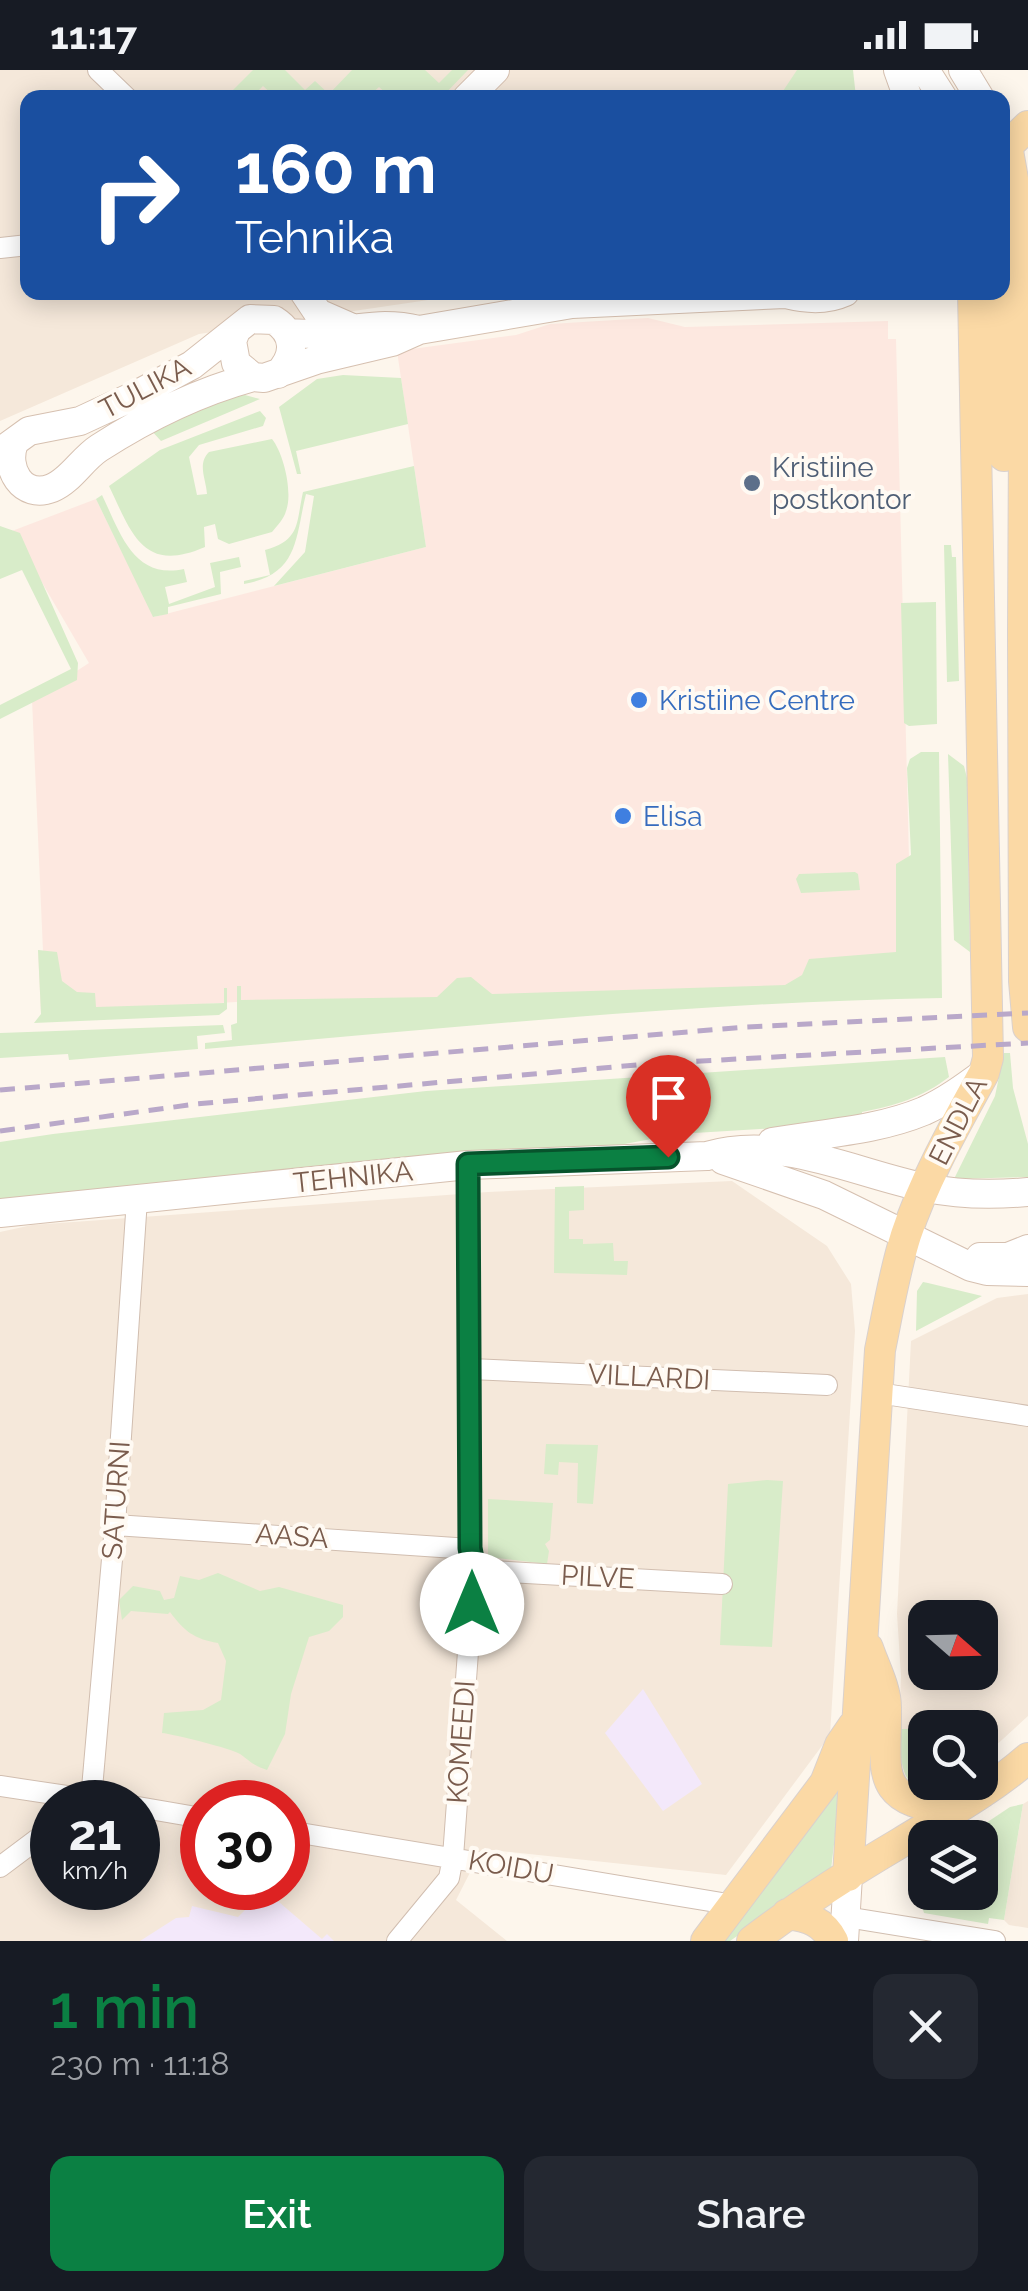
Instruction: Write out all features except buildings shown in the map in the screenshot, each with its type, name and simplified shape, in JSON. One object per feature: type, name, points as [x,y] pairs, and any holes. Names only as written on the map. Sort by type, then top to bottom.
[{"type":"main road","points":[[475,90],[494,70]]},
{"type":"main road","points":[[1014,164],[1025,248],[1028,1027]]},
{"type":"main road","name":"TULIKA","points":[[46,428],[80,421],[192,365],[243,325],[265,300]]},
{"type":"main road","points":[[287,331],[267,317],[243,325],[232,353],[239,368],[266,375],[287,365],[292,354],[287,331],[299,300]]},
{"type":"main road","points":[[308,300],[318,313],[350,327]]},
{"type":"main road","name":"TULIKA","points":[[68,474],[96,450],[141,422],[220,385],[378,346],[419,330],[572,304],[650,300]]},
{"type":"main road","name":"ENDLA","points":[[841,1933],[884,1332],[906,1235],[924,1188],[984,1073],[988,1058],[978,300]]},
{"type":"main road","points":[[979,300],[1004,547],[1026,628]]},
{"type":"main road","name":"TULIKA","points":[[287,331],[326,333],[392,324],[419,330]]},
{"type":"main road","points":[[46,428],[63,437],[69,445],[72,464],[63,482],[46,490],[13,488],[18,481],[7,448],[29,430],[46,428]]},
{"type":"main road","points":[[982,738],[998,751],[1005,764],[1010,924],[1026,975]]},
{"type":"main road","points":[[719,1152],[900,1120],[951,1096],[984,1073]]},
{"type":"main road","name":"TEHNIKA","points":[[719,1152],[824,1195],[987,1272],[1028,1272]]},
{"type":"main road","name":"TEHNIKA","points":[[0,1213],[468,1164],[719,1152],[808,1156],[924,1188],[974,1195],[1028,1192]]},
{"type":"main road","points":[[939,1251],[981,1258],[1008,1257],[1028,1249]]},
{"type":"main road","points":[[862,1633],[886,1703],[883,1758],[887,1778],[894,1789],[914,1801],[954,1810]]},
{"type":"main road","points":[[706,1941],[825,1783],[840,1745],[858,1719]]},
{"type":"main road","points":[[752,1941],[788,1914],[996,1786],[1028,1758]]},
{"type":"main road","points":[[788,1914],[807,1916],[841,1933]]},
{"type":"street","points":[[98,70],[119,90]]},
{"type":"street","name":"KOMEEDI","points":[[397,1941],[449,1878],[453,1857],[474,1570],[470,1548],[468,1164]]},
{"type":"street","name":"SATURNI","points":[[97,1780],[137,1199]]},
{"type":"street","name":"VILLARDI","points":[[470,1369],[826,1385]]},
{"type":"street","points":[[878,1393],[1028,1416]]},
{"type":"street","name":"AASA","points":[[115,1524],[470,1548]]},
{"type":"street","name":"PILVE","points":[[474,1570],[722,1584]]},
{"type":"street","points":[[0,1786],[30,1791]]},
{"type":"street","name":"KOIDU","points":[[310,1834],[734,1905]]},
{"type":"street","points":[[0,1868],[30,1845]]},
{"type":"street","points":[[841,1933],[995,1941]]},
{"type":"shaded area","points":[[0,70],[818,70],[816,90],[20,90],[20,300],[428,300],[199,334],[0,421]]},
{"type":"shaded area","points":[[648,318],[685,327],[888,321],[888,339],[896,339],[912,979],[501,1002],[270,1000],[41,1014],[38,950],[43,951],[32,700],[89,663],[12,531],[96,499],[154,617],[426,547],[397,351],[516,335],[550,324]]},
{"type":"shaded area","points":[[732,1181],[827,1246],[851,1284],[855,1331],[830,1735],[726,1875],[482,1849],[456,1900],[507,1941],[0,1941],[0,1232],[32,1225],[488,1192]]},
{"type":"shaded area","points":[[1028,1294],[1028,1716],[998,1744],[998,1710],[908,1710],[908,1778],[898,1751],[901,1676],[897,1614],[911,1341],[997,1298]]},
{"type":"shaded area","points":[[643,1689],[702,1784],[663,1811],[605,1733]]},
{"type":"shaded area","points":[[1028,1801],[1028,1928],[1009,1925],[1004,1920],[1023,1804]]},
{"type":"shaded area","points":[[191,1910],[238,1917],[245,1910],[288,1910],[322,1939],[327,1934],[334,1941],[140,1941],[176,1918],[189,1917]]},
{"type":"green space","points":[[253,70],[285,70],[305,90],[267,90],[263,86],[259,90],[233,90]]},
{"type":"green space","points":[[352,70],[425,70],[439,83],[452,70],[468,70],[449,90],[333,90]]},
{"type":"green space","points":[[797,70],[853,70],[855,90],[784,90]]},
{"type":"green space","points":[[315,81],[325,90],[305,90]]},
{"type":"green space","points":[[343,375],[401,378],[408,424],[296,451],[301,474],[297,474],[279,407],[317,379]]},
{"type":"green space","points":[[224,396],[260,399],[161,441],[150,429]]},
{"type":"green space","points":[[260,411],[266,418],[263,426],[199,445],[189,457],[197,495],[207,494],[203,467],[209,452],[272,439],[284,464],[288,503],[272,532],[229,544],[218,539],[215,524],[204,527],[205,547],[184,554],[167,556],[142,545],[109,486],[160,450]]},
{"type":"green space","points":[[414,466],[426,547],[274,586],[305,552],[314,496],[306,494],[292,552],[270,575],[265,550],[285,541],[295,529],[303,492]]},
{"type":"green space","points":[[102,495],[122,538],[140,560],[152,567],[184,569],[187,582],[165,587],[169,604],[215,587],[210,563],[239,557],[241,567],[220,572],[221,594],[168,607],[168,614],[153,617],[96,499]]},
{"type":"green space","points":[[0,526],[20,533],[78,663],[77,680],[0,719],[0,705],[71,669],[22,570],[0,579]]},
{"type":"green space","points":[[944,545],[951,545],[952,557],[956,557],[959,681],[947,682]]},
{"type":"green space","points":[[936,602],[937,724],[909,726],[904,723],[901,603]]},
{"type":"green space","points":[[921,752],[939,752],[942,998],[665,1010],[205,1049],[205,1043],[232,1040],[231,1025],[237,1023],[237,986],[241,986],[241,1000],[437,997],[457,978],[471,977],[492,994],[785,985],[802,975],[809,959],[896,952],[896,864],[911,855],[907,768],[910,759]]},
{"type":"green space","points":[[948,754],[964,766],[967,778],[970,952],[954,940]]},
{"type":"green space","points":[[855,872],[860,890],[801,893],[796,879],[799,874]]},
{"type":"green space","points":[[38,950],[57,952],[62,981],[77,992],[95,993],[96,1007],[224,1003],[227,988],[227,1009],[219,1015],[34,1023],[41,1014]]},
{"type":"green space","points":[[223,1025],[225,1033],[197,1036],[198,1049],[69,1060],[68,1054],[0,1058],[0,1033]]},
{"type":"green space","points":[[1004,1053],[1010,1053],[1013,1088],[1028,1144],[1028,1177],[954,1179],[995,1096]]},
{"type":"green space","points":[[945,1057],[949,1077],[908,1100],[862,1112],[862,1123],[678,1134],[614,1146],[444,1154],[0,1200],[0,1142],[426,1091]]},
{"type":"green space","points":[[584,1186],[584,1210],[569,1211],[569,1239],[583,1239],[583,1244],[613,1243],[614,1261],[628,1261],[627,1275],[554,1273],[555,1187]]},
{"type":"green space","points":[[923,1282],[982,1296],[916,1331],[917,1291]]},
{"type":"green space","points":[[546,1444],[598,1445],[593,1504],[577,1503],[578,1463],[559,1462],[558,1475],[544,1474]]},
{"type":"green space","points":[[783,1481],[772,1647],[720,1645],[728,1484]]},
{"type":"green space","points":[[488,1499],[553,1503],[550,1540],[545,1544],[549,1551],[547,1564],[488,1557]]},
{"type":"green space","points":[[218,1573],[260,1591],[279,1587],[343,1605],[343,1617],[329,1631],[309,1637],[291,1694],[285,1734],[267,1770],[235,1752],[162,1733],[164,1713],[203,1710],[221,1700],[226,1661],[218,1643],[190,1633],[170,1612],[131,1611],[122,1620],[119,1600],[133,1586],[160,1591],[164,1600],[174,1598],[180,1576],[199,1580]]},
{"type":"green space","points":[[899,1729],[908,1729],[908,1779],[902,1765]]},
{"type":"green space","points":[[841,1784],[831,1870],[730,1941],[723,1941]]},
{"type":"green space","points":[[1023,1804],[1004,1920],[989,1918],[988,1924],[924,1913],[923,1910],[998,1910],[998,1820],[990,1820],[1010,1807]]},
{"type":"railway","points":[[0,1090],[746,1027],[1028,1013]]},
{"type":"railway","points":[[0,1131],[196,1104],[647,1064],[1028,1043]]},
{"type":"place","name":"Kristiine postkontor","points":[[752,483]]},
{"type":"place","name":"Kristiine Centre","points":[[639,700]]},
{"type":"place","name":"Elisa","points":[[623,816]]},
{"type":"route","points":[[472,1604],[468,1164],[668,1157]]}]
